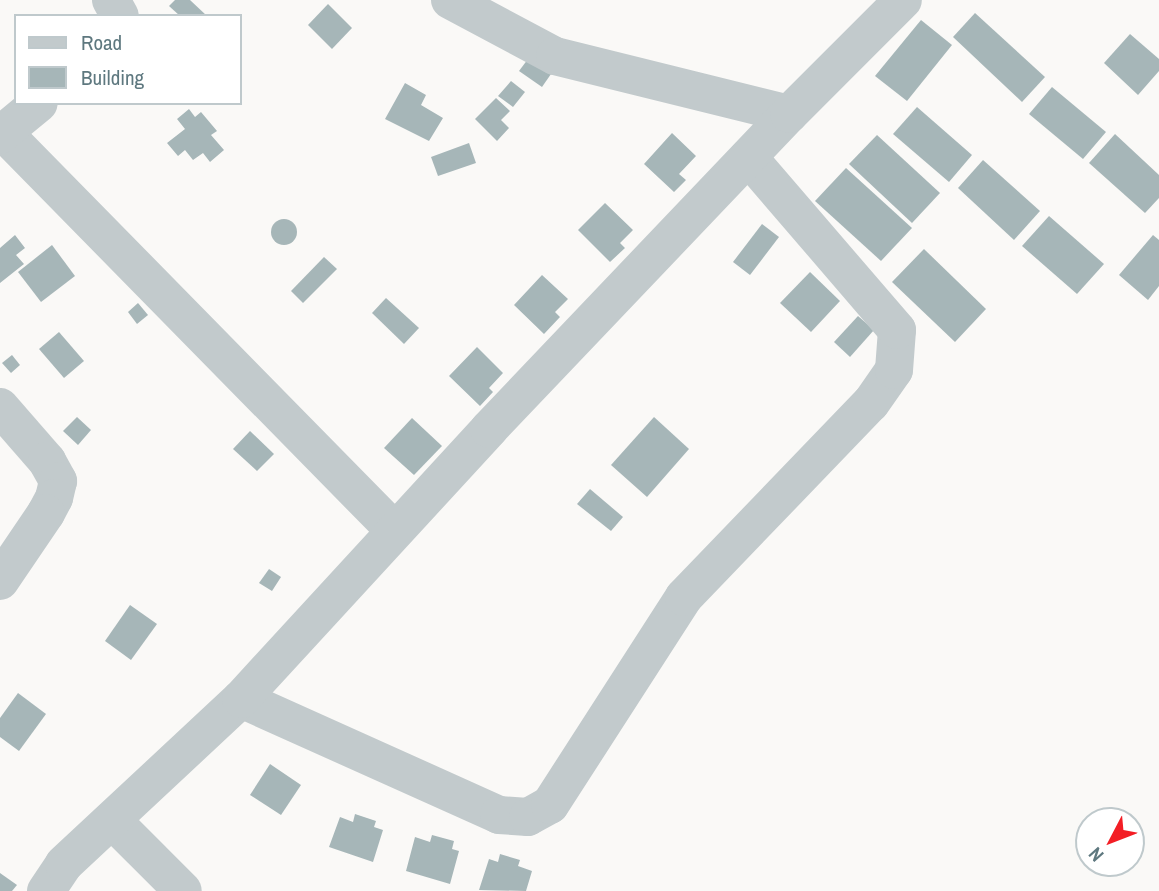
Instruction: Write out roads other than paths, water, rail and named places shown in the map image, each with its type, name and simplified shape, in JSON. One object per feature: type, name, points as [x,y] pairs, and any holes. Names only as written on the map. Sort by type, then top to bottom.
[{"type":"street","points":[[450,0],[555,56],[789,114]]},
{"type":"street","points":[[46,891],[64,864],[241,699],[748,157],[903,0]]},
{"type":"street","points":[[37,105],[2,134],[396,531]]},
{"type":"street","points":[[241,699],[499,815],[528,817],[550,805],[684,597],[872,403],[894,370],[897,330],[748,157]]},
{"type":"street","points":[[0,407],[47,461],[58,481],[54,498],[46,513],[0,581]]},
{"type":"street","points":[[111,820],[183,891]]}]
